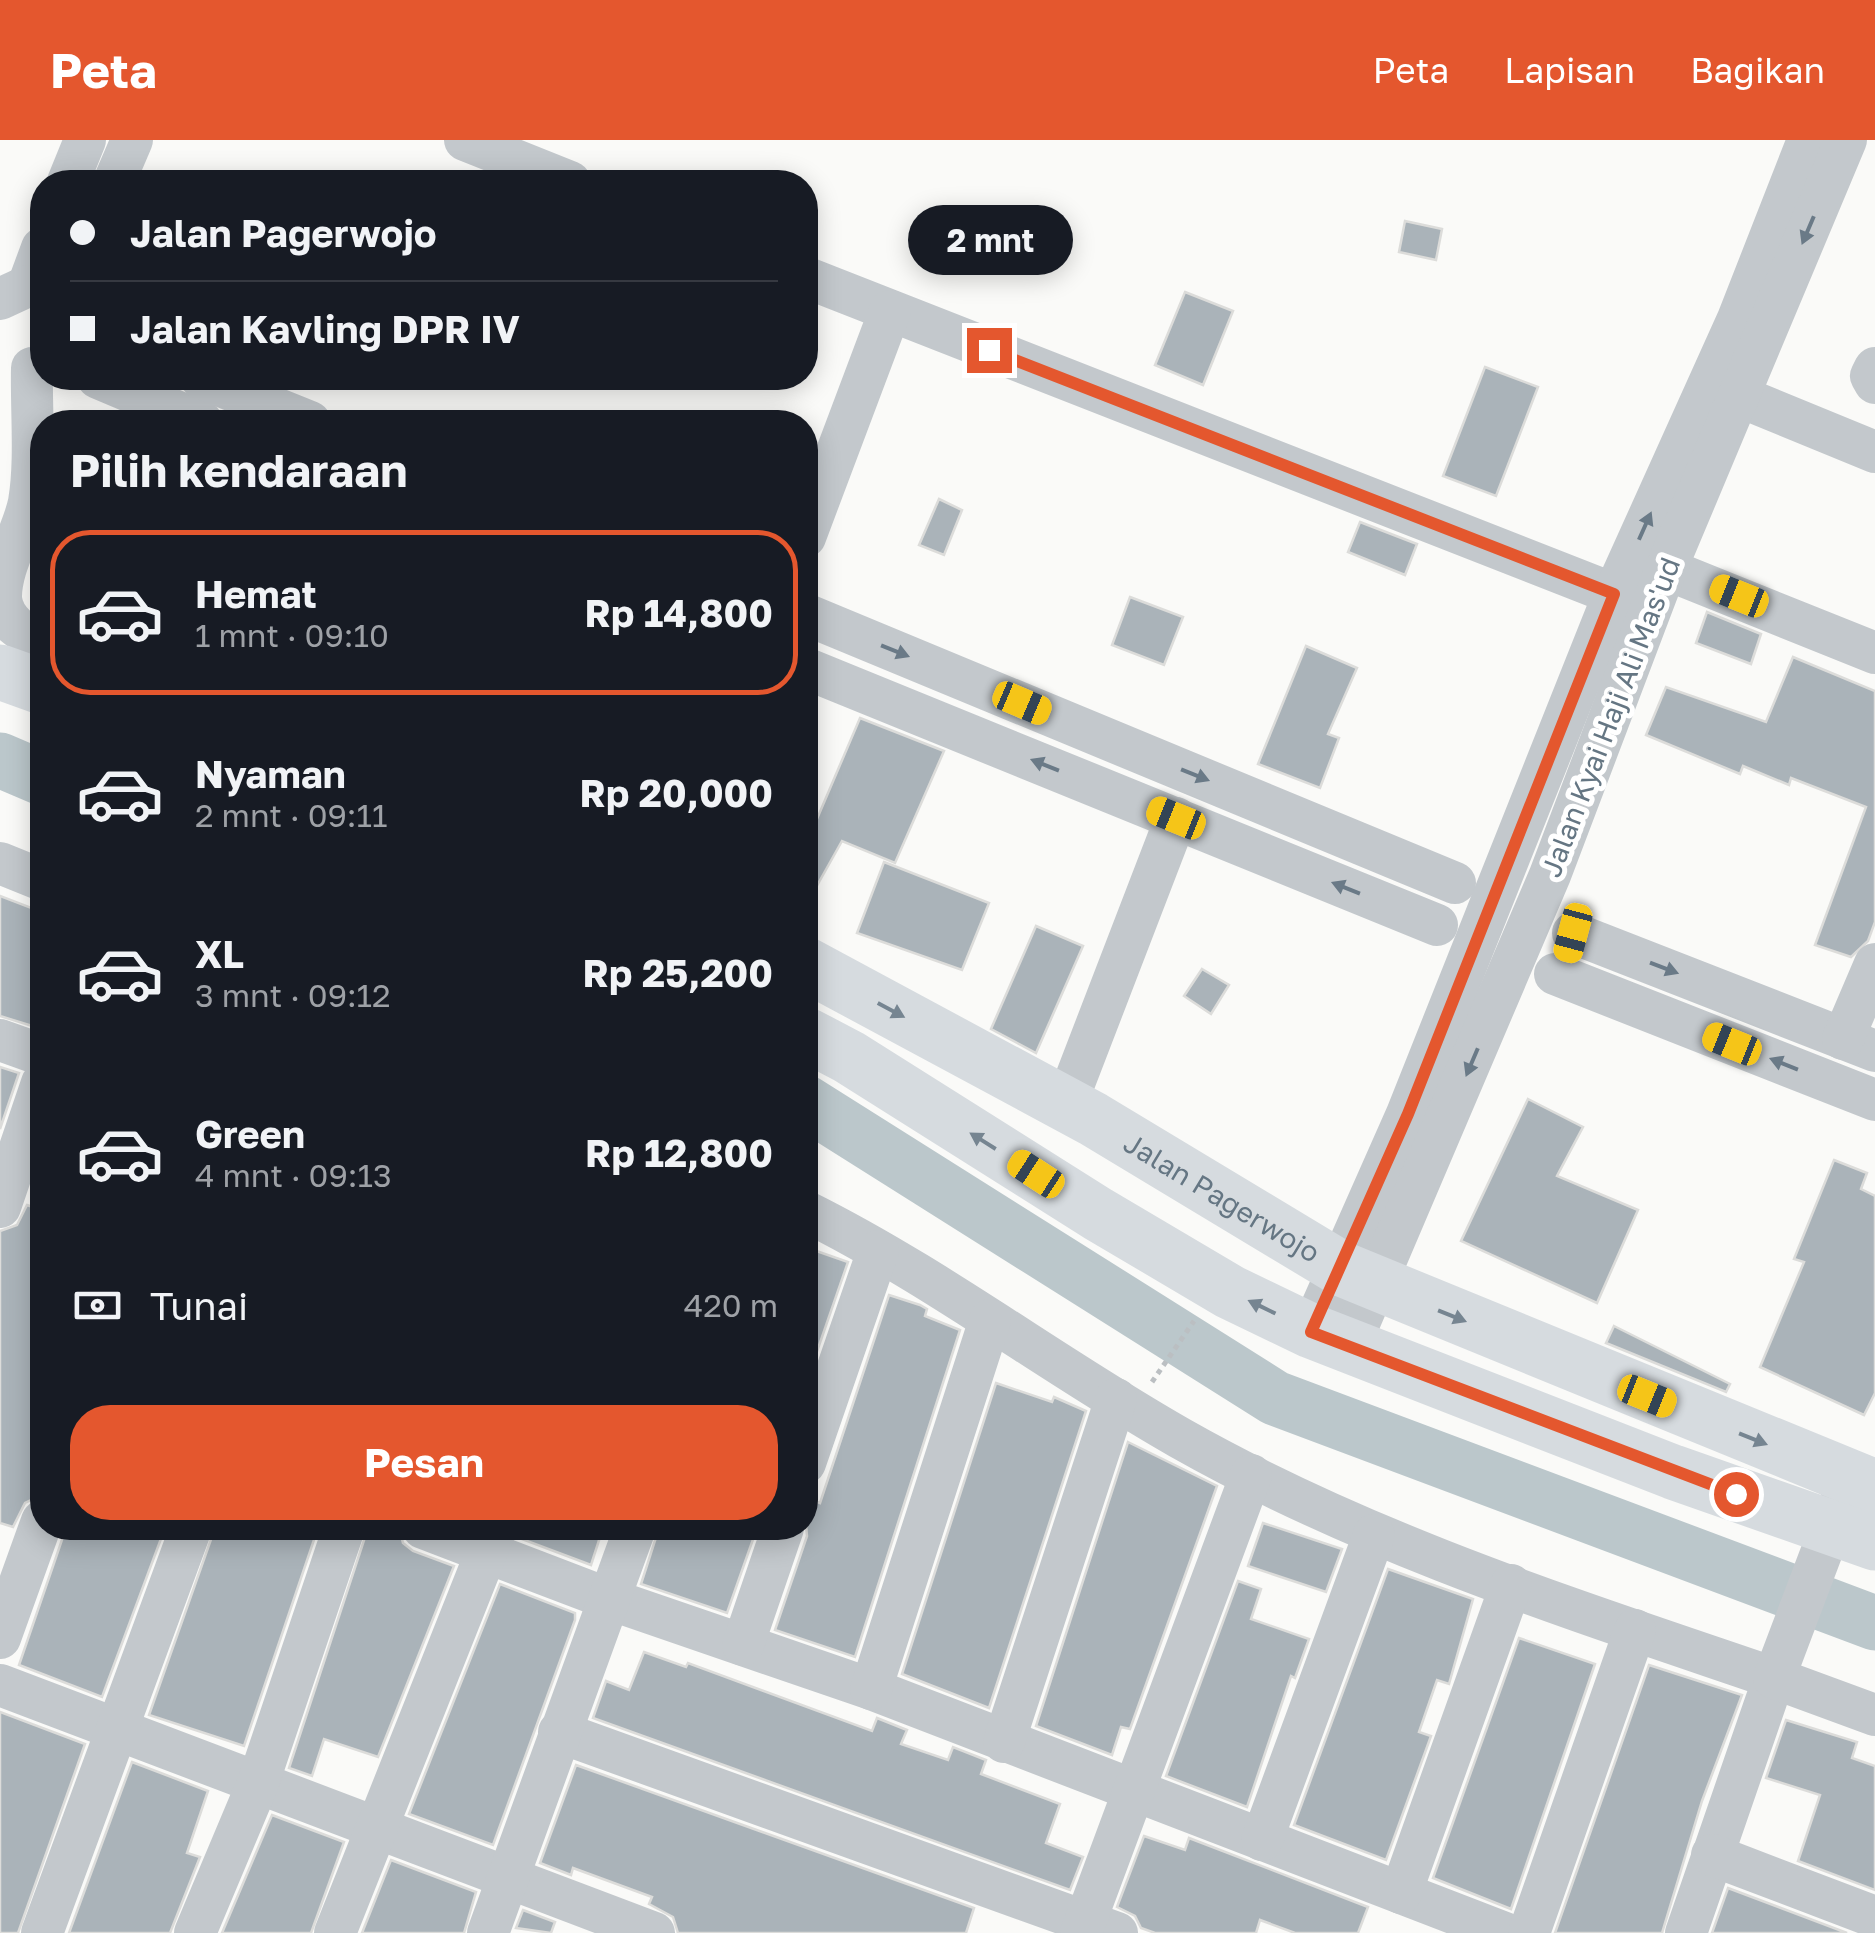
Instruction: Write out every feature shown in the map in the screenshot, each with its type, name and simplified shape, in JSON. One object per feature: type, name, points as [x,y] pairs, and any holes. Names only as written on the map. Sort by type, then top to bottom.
[{"type":"main road","name":"Jalan Pagerwojo","points":[[818,971],[1066,1104],[1358,1277],[1851,1516]]},
{"type":"main road","points":[[818,1041],[1204,1276],[1330,1340],[1672,1472],[1851,1516]]},
{"type":"street","points":[[73,170],[84,140]]},
{"type":"street","points":[[119,170],[132,140]]},
{"type":"street","points":[[465,140],[540,170]]},
{"type":"street","name":"Jalan Kyai Haji Ali Mas'ud","points":[[1330,1340],[1500,995],[1550,875],[1666,569],[1808,140]]},
{"type":"street","name":"Jalan Kyai Haji Ali Mas'ud","points":[[1358,1277],[1460,979],[1614,594],[1724,390],[1846,140]]},
{"type":"street","points":[[818,282],[1614,594]]},
{"type":"street","points":[[818,503],[890,312]]},
{"type":"street","points":[[25,363],[29,501],[2,582],[1,600],[5,614],[20,631],[30,664]]},
{"type":"street","points":[[126,390],[174,410]]},
{"type":"street","points":[[231,390],[280,410]]},
{"type":"street","points":[[1724,390],[1873,446]]},
{"type":"street","points":[[1666,569],[1875,653]]},
{"type":"street","points":[[818,622],[1455,882]]},
{"type":"street","points":[[818,673],[1436,924]]},
{"type":"street","points":[[1066,1104],[1176,818]]},
{"type":"street","points":[[1460,979],[1442,959],[1436,924],[1442,904],[1455,882],[1488,854],[1516,843]]},
{"type":"street","points":[[0,863],[30,875]]},
{"type":"street","points":[[1500,995],[1539,986],[1554,974],[1567,955],[1573,933],[1567,897],[1550,875]]},
{"type":"street","points":[[1573,933],[1859,1045],[1875,964]]},
{"type":"street","points":[[1554,974],[1875,1100]]},
{"type":"street","points":[[0,1040],[30,1050]]},
{"type":"street","points":[[0,1207],[30,1118]]},
{"type":"street","points":[[818,1218],[878,1250],[1116,1399],[1251,1475],[1374,1535],[1875,1715]]},
{"type":"street","points":[[818,1425],[878,1250]]},
{"type":"street","points":[[870,1688],[990,1320]]},
{"type":"street","points":[[1004,1742],[1116,1399]]},
{"type":"street","points":[[560,1732],[1094,1929],[1134,1790],[1251,1475]]},
{"type":"street","points":[[1686,1933],[1792,1629],[1851,1516]]},
{"type":"street","points":[[1262,1840],[1374,1535]]},
{"type":"street","points":[[0,1638],[35,1540]]},
{"type":"street","points":[[42,1933],[187,1540]]},
{"type":"street","points":[[196,1933],[258,1783],[340,1540]]},
{"type":"street","points":[[335,1933],[492,1540],[609,1598],[870,1688],[1505,1933]]},
{"type":"street","points":[[488,1933],[631,1540]]},
{"type":"street","points":[[743,1644],[779,1540]]},
{"type":"street","points":[[1401,1893],[1511,1585]]},
{"type":"street","points":[[1530,1933],[1635,1630]]},
{"type":"street","points":[[0,1685],[641,1931]]},
{"type":"street","points":[[1712,1855],[1875,1917]]},
{"type":"path","points":[[1166,1361],[1189,1328]]},
{"type":"building","points":[[1405,221],[1442,229],[1436,260],[1399,252]]},
{"type":"building","points":[[1185,292],[1233,311],[1203,385],[1155,365]]},
{"type":"building","points":[[1485,367],[1538,387],[1496,496],[1443,476]]},
{"type":"building","points":[[939,499],[962,510],[944,555],[919,545]]},
{"type":"building","points":[[1360,522],[1417,544],[1405,575],[1348,552]]},
{"type":"building","points":[[1130,597],[1183,617],[1164,665],[1112,645]]},
{"type":"building","points":[[1707,612],[1761,634],[1751,664],[1696,643]]},
{"type":"building","points":[[1306,646],[1357,668],[1328,734],[1339,738],[1320,788],[1258,764]]},
{"type":"building","points":[[1793,657],[1875,691],[1875,922],[1868,941],[1851,957],[1815,945],[1866,807],[1791,778],[1789,785],[1743,766],[1740,774],[1646,735],[1666,687],[1766,722]]},
{"type":"building","points":[[860,718],[944,751],[895,863],[842,841],[818,884],[818,817]]},
{"type":"building","points":[[884,862],[989,903],[962,970],[857,933]]},
{"type":"building","points":[[0,896],[30,907],[30,1025],[0,1016]]},
{"type":"building","points":[[1036,926],[1083,946],[1036,1053],[991,1029]]},
{"type":"building","points":[[1202,969],[1229,985],[1211,1014],[1184,996]]},
{"type":"building","points":[[0,1067],[19,1073],[0,1129]]},
{"type":"building","points":[[1528,1099],[1583,1127],[1557,1176],[1638,1210],[1597,1303],[1461,1241]]},
{"type":"building","points":[[1834,1160],[1867,1173],[1861,1189],[1875,1196],[1875,1393],[1864,1415],[1760,1367],[1804,1262],[1794,1259]]},
{"type":"building","points":[[27,1205],[30,1206],[30,1500],[13,1527],[0,1523],[0,1231],[17,1225]]},
{"type":"building","points":[[818,1252],[848,1262],[818,1349]]},
{"type":"building","points":[[889,1295],[920,1305],[927,1309],[925,1316],[960,1330],[855,1657],[775,1630],[806,1540],[818,1540],[820,1503]]},
{"type":"building","points":[[1614,1326],[1730,1384],[1726,1392],[1606,1343]]},
{"type":"building","points":[[996,1383],[1052,1402],[1054,1397],[1086,1411],[989,1708],[902,1674]]},
{"type":"building","points":[[1128,1442],[1217,1486],[1130,1729],[1121,1727],[1112,1755],[1036,1726]]},
{"type":"building","points":[[1263,1523],[1342,1549],[1326,1592],[1248,1566]]},
{"type":"building","points":[[62,1540],[161,1540],[102,1697],[19,1665]]},
{"type":"building","points":[[211,1540],[314,1540],[244,1746],[149,1715]]},
{"type":"building","points":[[364,1540],[402,1540],[413,1551],[454,1566],[378,1757],[324,1739],[312,1776],[289,1768]]},
{"type":"building","points":[[524,1540],[599,1540],[591,1565]]},
{"type":"building","points":[[655,1540],[753,1540],[727,1613],[641,1584]]},
{"type":"building","points":[[1388,1569],[1473,1599],[1449,1684],[1437,1680],[1419,1732],[1431,1736],[1386,1860],[1294,1825]]},
{"type":"building","points":[[1238,1581],[1261,1589],[1251,1619],[1309,1639],[1295,1678],[1291,1676],[1247,1807],[1166,1776]]},
{"type":"building","points":[[500,1584],[575,1613],[575,1620],[493,1845],[409,1814]]},
{"type":"building","points":[[1519,1638],[1595,1664],[1511,1909],[1433,1878]]},
{"type":"building","points":[[644,1652],[686,1667],[688,1663],[872,1731],[877,1718],[907,1730],[901,1744],[948,1760],[953,1747],[986,1760],[981,1774],[1060,1804],[1046,1843],[1083,1857],[1070,1890],[593,1718],[606,1681],[629,1690]]},
{"type":"building","points":[[1649,1665],[1742,1695],[1702,1801],[1662,1933],[1555,1933]]},
{"type":"building","points":[[0,1712],[85,1744],[18,1933],[0,1933]]},
{"type":"building","points":[[1786,1720],[1857,1742],[1852,1758],[1875,1766],[1875,1890],[1798,1861],[1820,1795],[1766,1778]]},
{"type":"building","points":[[132,1762],[208,1791],[187,1853],[200,1857],[170,1933],[69,1933]]},
{"type":"building","points":[[576,1765],[974,1908],[966,1933],[678,1933],[673,1917],[649,1904],[652,1897],[573,1868],[571,1875],[540,1863]]},
{"type":"building","points":[[272,1815],[344,1842],[311,1933],[222,1933]]},
{"type":"building","points":[[1144,1836],[1185,1850],[1189,1838],[1368,1907],[1358,1933],[1295,1933],[1260,1920],[1256,1933],[1155,1933],[1141,1928],[1135,1916],[1117,1907]]},
{"type":"building","points":[[391,1860],[476,1892],[464,1933],[362,1933]]},
{"type":"building","points":[[1728,1888],[1847,1933],[1712,1933]]},
{"type":"building","points":[[523,1910],[555,1922],[551,1933],[516,1928]]},
{"type":"waterway","points":[[0,760],[30,773]]},
{"type":"waterway","points":[[818,1110],[1275,1398],[1875,1623]]},
{"type":"route","points":[[989,350],[1614,594],[1408,1114],[1342,1270],[1311,1332],[1469,1396],[1736,1494]]}]
